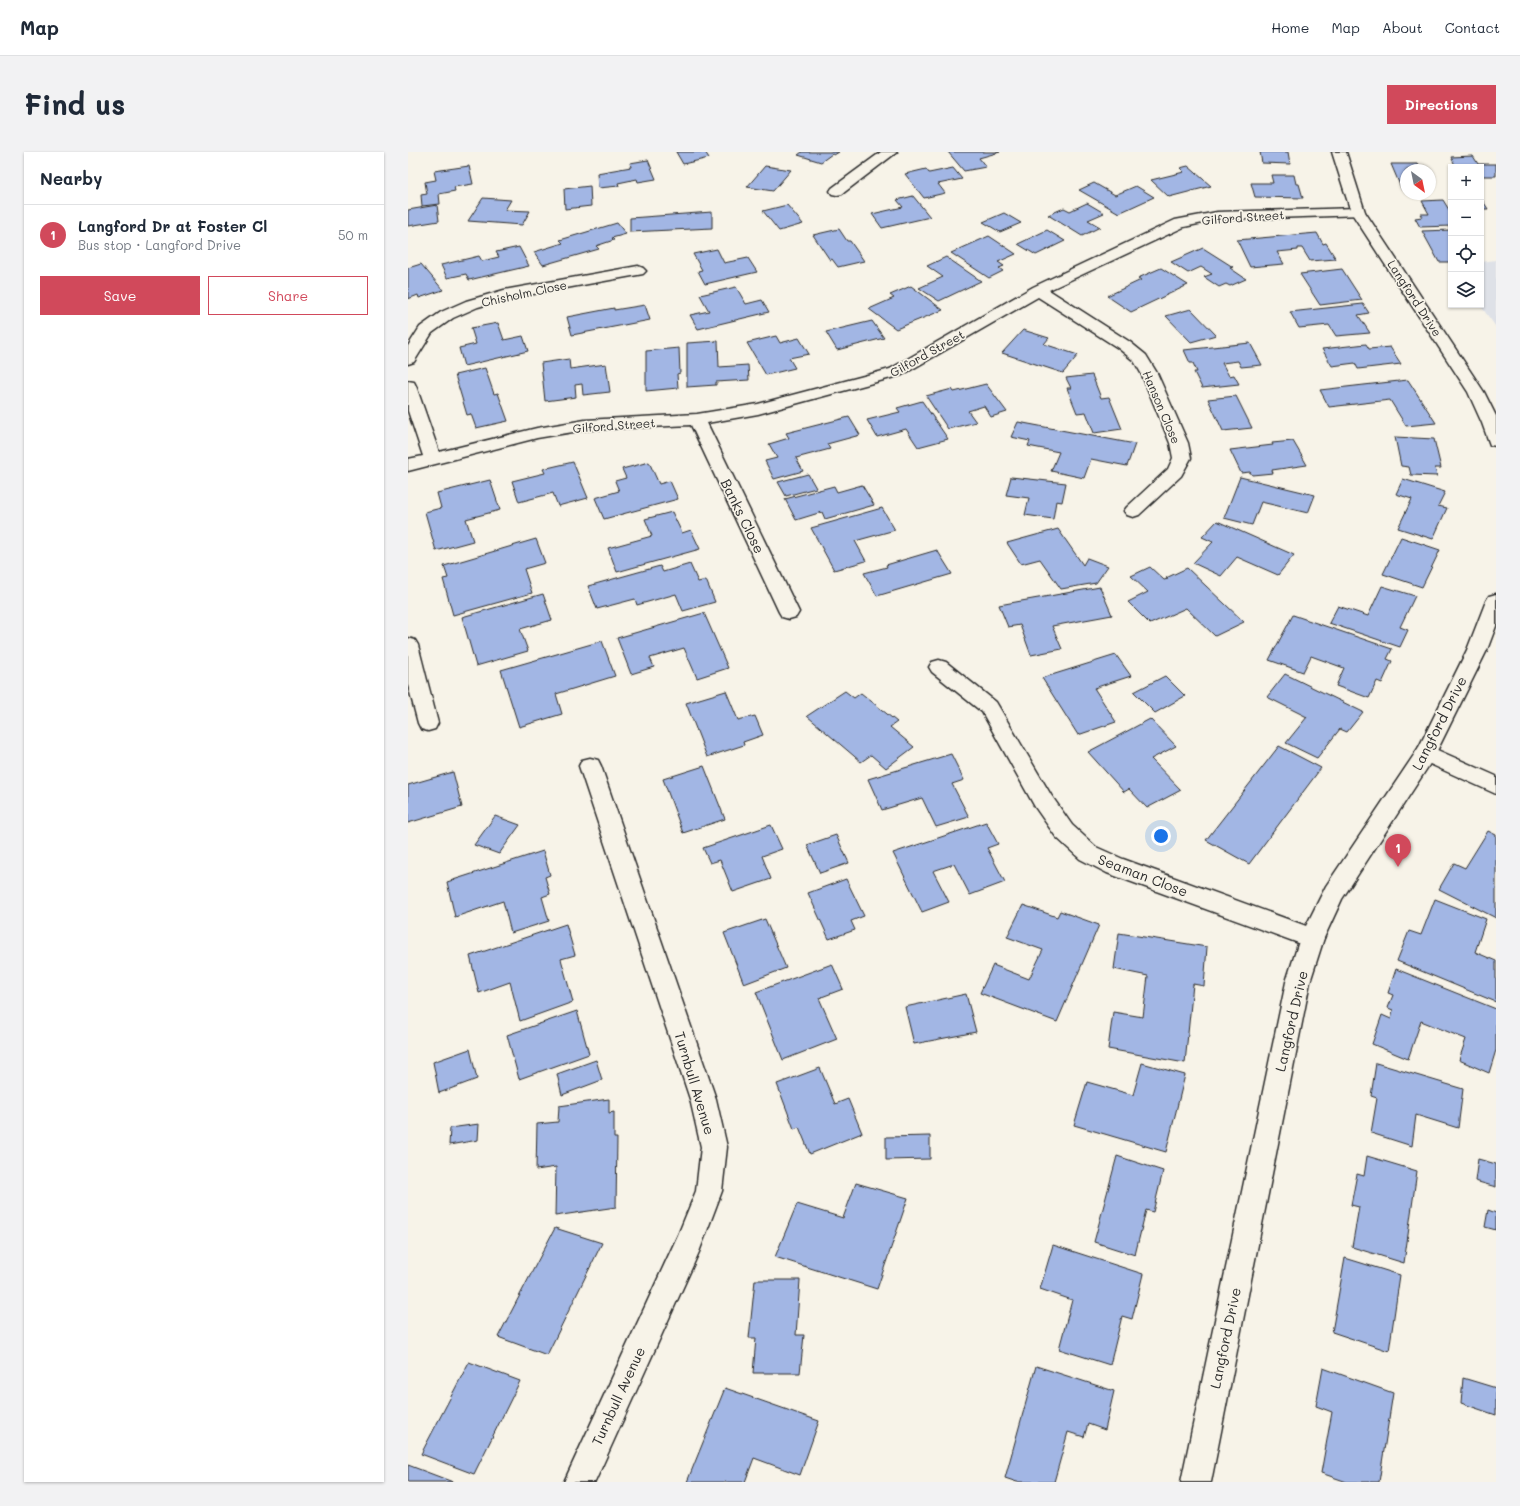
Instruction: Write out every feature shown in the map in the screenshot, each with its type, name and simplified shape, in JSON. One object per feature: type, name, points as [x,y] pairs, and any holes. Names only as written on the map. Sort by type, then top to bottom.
[{"type":"street","points":[[837,190],[890,152]]},
{"type":"street","name":"Langford Drive","points":[[1339,152],[1358,212],[1476,392],[1491,423],[1496,441]]},
{"type":"street","name":"Gilford Street","points":[[408,465],[537,433],[585,425],[697,419],[758,409],[866,382],[896,372],[1038,290],[1180,223],[1217,216],[1358,212]]},
{"type":"street","name":"Chisholm Close","points":[[408,359],[426,330],[448,316],[472,304],[504,295],[638,271]]},
{"type":"street","name":"Hanson Close","points":[[1038,290],[1124,345],[1140,358],[1149,373],[1179,443],[1182,458],[1175,472],[1133,512]]},
{"type":"street","points":[[408,386],[432,458]]},
{"type":"street","name":"Banks Close","points":[[697,419],[789,612]]},
{"type":"street","name":"Langford Drive","points":[[1196,1482],[1298,982],[1312,938],[1334,893],[1426,753],[1477,650],[1496,601]]},
{"type":"street","points":[[408,645],[428,723]]},
{"type":"street","name":"Seaman Close","points":[[939,667],[989,707],[1043,801],[1064,831],[1088,853],[1115,866],[1312,938]]},
{"type":"street","points":[[1426,753],[1496,786]]},
{"type":"street","name":"Turnbull Avenue","points":[[579,1482],[689,1242],[710,1191],[714,1147],[703,1099],[590,766]]},
{"type":"shaded area","points":[[1496,260],[1496,327],[1482,308],[1484,308],[1484,262]]},
{"type":"building","points":[[676,152],[705,152],[709,158],[683,164]]},
{"type":"building","points":[[802,152],[839,152],[834,155],[832,154],[821,162],[798,155]]},
{"type":"building","points":[[948,152],[1000,152],[979,158],[986,167],[964,171]]},
{"type":"building","points":[[1260,152],[1288,152],[1290,164],[1262,163]]},
{"type":"building","points":[[1473,156],[1478,164],[1454,164],[1451,157]]},
{"type":"building","points":[[648,160],[656,179],[638,182],[637,179],[618,183],[619,186],[598,188],[597,173],[631,167],[630,163]]},
{"type":"building","points":[[1391,164],[1400,164],[1400,185]]},
{"type":"building","points":[[1484,164],[1496,164],[1496,176],[1484,176]]},
{"type":"building","points":[[469,166],[473,184],[454,187],[455,191],[439,194],[440,204],[422,206],[421,195],[427,194],[425,182],[436,180],[434,171]]},
{"type":"building","points":[[765,166],[791,170],[773,191],[747,187]]},
{"type":"building","points":[[1188,166],[1211,186],[1169,197],[1151,180],[1184,172],[1180,168]]},
{"type":"building","points":[[953,168],[962,179],[938,184],[945,193],[924,198],[905,174],[926,169],[929,173]]},
{"type":"building","points":[[1271,175],[1294,175],[1296,184],[1299,184],[1303,198],[1255,197],[1251,183],[1273,183]]},
{"type":"building","points":[[1094,183],[1115,195],[1136,186],[1154,197],[1119,213],[1079,190]]},
{"type":"building","points":[[590,186],[591,206],[565,209],[564,189]]},
{"type":"building","points":[[913,196],[930,217],[882,228],[872,214],[903,207],[897,200]]},
{"type":"building","points":[[483,198],[511,200],[505,210],[530,211],[522,225],[468,221]]},
{"type":"building","points":[[1443,200],[1448,208],[1448,226],[1420,227],[1415,218],[1422,217],[1420,214],[1429,214],[1422,201]]},
{"type":"building","points":[[1087,203],[1104,213],[1088,220],[1100,227],[1082,236],[1048,215],[1064,208],[1070,211]]},
{"type":"building","points":[[1484,203],[1488,209],[1484,209]]},
{"type":"building","points":[[437,205],[439,221],[408,226],[408,210]]},
{"type":"building","points":[[787,205],[803,224],[779,231],[763,211]]},
{"type":"building","points":[[712,212],[712,228],[630,232],[630,218]]},
{"type":"building","points":[[1004,213],[1021,223],[1000,232],[983,222]]},
{"type":"building","points":[[617,223],[626,234],[612,238],[614,240],[596,246],[599,249],[543,265],[534,252],[563,243],[560,240]]},
{"type":"building","points":[[839,229],[847,241],[850,241],[864,261],[838,267],[832,259],[830,260],[813,235]]},
{"type":"building","points":[[1047,230],[1065,241],[1036,255],[1018,244]]},
{"type":"building","points":[[1448,230],[1448,262],[1439,262],[1422,231]]},
{"type":"building","points":[[1317,233],[1323,244],[1326,243],[1336,259],[1310,261],[1302,248],[1298,248],[1298,250],[1277,252],[1284,264],[1250,267],[1237,240]]},
{"type":"building","points":[[989,236],[1016,254],[998,262],[1004,266],[999,268],[1003,271],[989,278],[951,253]]},
{"type":"building","points":[[519,247],[529,266],[469,280],[466,274],[447,278],[441,265],[479,256],[482,261],[499,257],[496,252]]},
{"type":"building","points":[[1203,248],[1233,267],[1230,268],[1246,279],[1230,286],[1226,284],[1219,287],[1204,277],[1212,274],[1201,267],[1188,273],[1171,262]]},
{"type":"building","points":[[717,249],[724,263],[748,258],[757,272],[705,284],[698,271],[702,270],[693,254]]},
{"type":"building","points":[[946,257],[981,281],[939,301],[919,288],[943,277],[927,266]]},
{"type":"building","points":[[421,264],[443,290],[419,298],[418,295],[408,299],[408,268]]},
{"type":"building","points":[[1161,268],[1188,285],[1131,312],[1107,296],[1141,280],[1138,278]]},
{"type":"building","points":[[1342,269],[1362,300],[1320,305],[1300,274]]},
{"type":"building","points":[[911,286],[943,310],[896,329],[869,309],[894,298],[890,295]]},
{"type":"building","points":[[736,287],[746,304],[762,300],[769,312],[698,329],[690,315],[709,311],[700,295]]},
{"type":"building","points":[[1363,304],[1369,313],[1358,315],[1370,333],[1336,336],[1329,325],[1299,328],[1290,312]]},
{"type":"building","points":[[645,305],[650,320],[572,335],[567,317],[614,308],[614,310]]},
{"type":"building","points":[[1191,309],[1216,335],[1191,342],[1166,316]]},
{"type":"building","points":[[872,321],[884,338],[837,350],[826,332]]},
{"type":"building","points":[[498,323],[504,340],[523,336],[528,351],[464,366],[459,348],[476,344],[471,328]]},
{"type":"building","points":[[1023,330],[1049,338],[1044,344],[1078,355],[1063,373],[1002,353]]},
{"type":"building","points":[[776,336],[780,343],[799,338],[809,354],[789,358],[795,368],[766,375],[747,343]]},
{"type":"building","points":[[718,341],[719,367],[748,365],[749,380],[716,382],[716,385],[687,387],[687,343]]},
{"type":"building","points":[[1250,343],[1262,365],[1241,367],[1238,361],[1222,363],[1229,376],[1234,375],[1239,384],[1202,388],[1194,372],[1197,372],[1193,363],[1190,363],[1184,350]]},
{"type":"building","points":[[1366,344],[1369,349],[1390,347],[1401,364],[1358,369],[1355,363],[1332,366],[1322,349]]},
{"type":"building","points":[[679,348],[680,373],[677,374],[678,388],[646,391],[646,351]]},
{"type":"building","points":[[569,359],[570,369],[606,364],[610,392],[583,395],[582,384],[575,385],[576,397],[545,401],[541,363]]},
{"type":"building","points":[[485,368],[494,394],[498,393],[508,421],[476,428],[471,414],[467,415],[455,375]]},
{"type":"building","points":[[1092,375],[1101,398],[1109,397],[1122,429],[1094,433],[1086,412],[1077,413],[1067,388],[1071,388],[1066,378]]},
{"type":"building","points":[[1408,380],[1436,423],[1406,426],[1390,400],[1329,407],[1320,390]]},
{"type":"building","points":[[986,384],[1007,412],[991,417],[984,406],[968,411],[976,422],[948,429],[926,396],[952,389],[954,392]]},
{"type":"building","points":[[1236,396],[1252,428],[1223,431],[1208,399]]},
{"type":"building","points":[[922,401],[948,439],[918,447],[906,429],[877,437],[867,420],[900,412],[897,408]]},
{"type":"building","points":[[849,417],[860,435],[827,444],[830,449],[796,458],[803,471],[774,479],[765,461],[777,458],[769,444],[789,438],[786,433]]},
{"type":"building","points":[[1018,422],[1135,444],[1127,466],[1091,459],[1084,478],[1051,471],[1059,452],[1028,446],[1030,441],[1011,437]]},
{"type":"building","points":[[1395,437],[1434,439],[1441,468],[1435,468],[1437,476],[1411,475],[1409,467],[1401,466]]},
{"type":"building","points":[[1293,441],[1307,465],[1272,470],[1273,473],[1252,475],[1250,472],[1241,473],[1230,450],[1273,445],[1272,443]]},
{"type":"building","points":[[573,462],[588,498],[558,506],[553,493],[519,502],[512,481],[545,473],[543,469]]},
{"type":"building","points":[[649,462],[659,484],[670,481],[678,499],[604,519],[595,498],[619,491],[615,481],[626,478],[622,469]]},
{"type":"building","points":[[808,474],[816,488],[786,496],[778,482]]},
{"type":"building","points":[[1011,477],[1066,483],[1062,502],[1056,501],[1053,519],[1025,515],[1029,498],[1006,495]]},
{"type":"building","points":[[1240,477],[1315,495],[1308,513],[1261,502],[1252,525],[1224,518]]},
{"type":"building","points":[[1403,479],[1445,492],[1438,506],[1447,508],[1433,539],[1398,528],[1412,499],[1396,494]]},
{"type":"building","points":[[490,480],[500,510],[466,519],[473,541],[436,551],[425,512],[441,508],[437,493]]},
{"type":"building","points":[[862,485],[874,505],[825,519],[822,512],[796,520],[785,499],[834,486],[837,492]]},
{"type":"building","points":[[882,508],[895,530],[855,541],[866,561],[834,570],[811,528]]},
{"type":"building","points":[[672,512],[682,533],[691,530],[700,549],[617,572],[608,548],[652,536],[645,519]]},
{"type":"building","points":[[1217,521],[1294,555],[1278,575],[1237,557],[1221,576],[1193,563],[1213,542],[1202,537]]},
{"type":"building","points":[[1058,529],[1083,565],[1087,558],[1108,566],[1096,583],[1061,589],[1040,559],[1021,564],[1007,543]]},
{"type":"building","points":[[1401,537],[1440,550],[1422,587],[1383,574]]},
{"type":"building","points":[[536,539],[545,563],[524,569],[532,593],[453,615],[443,579],[448,578],[444,566]]},
{"type":"building","points":[[937,550],[952,574],[877,596],[864,573],[887,567],[886,565]]},
{"type":"building","points":[[690,564],[698,582],[706,580],[715,602],[683,611],[676,594],[637,605],[635,599],[597,609],[588,586],[660,566],[663,572]]},
{"type":"building","points":[[1150,567],[1164,580],[1187,568],[1244,622],[1215,636],[1186,608],[1150,624],[1128,602],[1148,592],[1131,576]]},
{"type":"building","points":[[1382,586],[1415,596],[1400,627],[1408,630],[1400,647],[1329,623],[1338,606],[1368,616]]},
{"type":"building","points":[[1100,587],[1112,615],[1052,626],[1062,649],[1031,655],[1020,625],[1008,627],[999,605]]},
{"type":"building","points":[[543,594],[552,620],[520,629],[528,651],[476,666],[462,617]]},
{"type":"building","points":[[704,613],[728,668],[697,678],[684,648],[650,658],[654,667],[631,674],[617,638]]},
{"type":"building","points":[[1293,615],[1392,649],[1387,659],[1392,661],[1382,683],[1377,681],[1369,698],[1336,686],[1344,668],[1311,656],[1303,672],[1269,660]]},
{"type":"building","points":[[602,641],[615,676],[556,694],[562,714],[519,727],[501,670]]},
{"type":"building","points":[[1116,655],[1131,676],[1094,688],[1116,722],[1078,735],[1042,678]]},
{"type":"building","points":[[1285,674],[1363,712],[1347,732],[1340,729],[1317,758],[1286,743],[1307,717],[1267,697]]},
{"type":"building","points":[[1165,676],[1185,696],[1155,713],[1134,692]]},
{"type":"building","points":[[726,691],[738,720],[755,716],[763,735],[743,742],[744,745],[707,757],[686,703]]},
{"type":"building","points":[[845,691],[854,698],[861,693],[897,722],[890,727],[914,747],[886,768],[871,755],[861,762],[807,716]]},
{"type":"building","points":[[1150,719],[1176,746],[1151,759],[1181,790],[1147,808],[1129,789],[1124,792],[1088,752]]},
{"type":"building","points":[[1279,746],[1321,768],[1249,864],[1206,840]]},
{"type":"building","points":[[951,754],[964,780],[952,784],[969,817],[936,827],[922,798],[882,810],[868,779]]},
{"type":"building","points":[[704,766],[725,819],[683,833],[663,779]]},
{"type":"building","points":[[453,772],[462,807],[408,823],[408,785]]},
{"type":"building","points":[[495,816],[520,825],[499,854],[474,845]]},
{"type":"building","points":[[986,822],[998,844],[987,848],[1005,882],[970,895],[954,864],[933,871],[949,902],[922,912],[893,853]]},
{"type":"building","points":[[771,825],[782,849],[762,856],[771,879],[733,892],[720,860],[710,863],[703,848]]},
{"type":"building","points":[[1488,831],[1496,835],[1496,918],[1439,889],[1454,863],[1465,868]]},
{"type":"building","points":[[836,835],[849,863],[820,873],[807,845]]},
{"type":"building","points":[[543,851],[550,875],[545,877],[550,894],[542,897],[549,921],[511,933],[503,901],[455,917],[447,882]]},
{"type":"building","points":[[846,879],[864,916],[851,921],[855,930],[829,939],[808,893]]},
{"type":"building","points":[[1435,899],[1486,919],[1475,952],[1496,961],[1496,1002],[1397,961],[1409,931],[1421,935]]},
{"type":"building","points":[[1023,905],[1057,917],[1060,911],[1099,925],[1057,1022],[980,993],[993,965],[1029,979],[1043,950],[1007,937]]},
{"type":"building","points":[[765,919],[786,968],[744,984],[724,933]]},
{"type":"building","points":[[566,924],[575,955],[561,959],[573,1002],[520,1021],[510,982],[479,993],[470,956]]},
{"type":"building","points":[[1119,933],[1207,947],[1204,986],[1193,984],[1185,1063],[1108,1049],[1113,1012],[1143,1017],[1148,976],[1114,969]]},
{"type":"building","points":[[832,964],[843,989],[819,998],[837,1039],[783,1060],[756,992]]},
{"type":"building","points":[[1396,969],[1496,1009],[1496,1050],[1489,1073],[1459,1060],[1466,1039],[1421,1021],[1408,1059],[1372,1044],[1382,1015],[1391,1019],[1393,1010],[1388,1008],[1393,995],[1388,993]]},
{"type":"building","points":[[966,994],[976,1032],[914,1044],[905,1007]]},
{"type":"building","points":[[577,1011],[589,1054],[519,1079],[507,1035]]},
{"type":"building","points":[[470,1049],[477,1079],[439,1093],[433,1062]]},
{"type":"building","points":[[596,1060],[602,1080],[562,1095],[557,1074]]},
{"type":"building","points":[[1142,1063],[1185,1075],[1166,1152],[1074,1125],[1087,1082],[1133,1095]]},
{"type":"building","points":[[1376,1063],[1463,1089],[1458,1128],[1416,1115],[1412,1146],[1371,1133],[1377,1098],[1371,1096]]},
{"type":"building","points":[[820,1068],[835,1104],[848,1099],[862,1133],[810,1154],[799,1127],[794,1129],[777,1084]]},
{"type":"building","points":[[609,1099],[609,1113],[614,1112],[614,1138],[617,1138],[616,1207],[555,1216],[556,1167],[536,1170],[537,1124],[558,1122],[559,1106]]},
{"type":"building","points":[[479,1124],[478,1140],[449,1145],[450,1128]]},
{"type":"building","points":[[930,1136],[930,1159],[886,1160],[886,1137]]},
{"type":"building","points":[[1117,1156],[1163,1171],[1153,1212],[1146,1210],[1135,1255],[1094,1242]]},
{"type":"building","points":[[1367,1156],[1417,1171],[1404,1263],[1352,1247],[1359,1207],[1351,1205],[1357,1174],[1364,1176]]},
{"type":"building","points":[[1478,1159],[1496,1164],[1496,1187],[1475,1181]]},
{"type":"building","points":[[856,1183],[908,1198],[877,1289],[775,1257],[797,1204],[843,1218]]},
{"type":"building","points":[[1488,1210],[1496,1213],[1496,1230],[1485,1227]]},
{"type":"building","points":[[555,1228],[602,1243],[547,1355],[498,1337]]},
{"type":"building","points":[[1053,1245],[1143,1274],[1132,1319],[1122,1316],[1110,1365],[1059,1349],[1072,1300],[1040,1289]]},
{"type":"building","points":[[1345,1258],[1400,1275],[1389,1351],[1332,1332]]},
{"type":"building","points":[[755,1280],[800,1280],[796,1335],[804,1335],[800,1373],[753,1373],[756,1338],[749,1338]]},
{"type":"building","points":[[469,1362],[520,1381],[474,1474],[421,1454]]},
{"type":"building","points":[[1036,1366],[1114,1391],[1105,1430],[1088,1424],[1084,1437],[1068,1432],[1054,1482],[1017,1482],[1005,1478]]},
{"type":"building","points":[[1323,1368],[1393,1393],[1379,1482],[1347,1482],[1321,1473],[1332,1412],[1316,1406]]},
{"type":"building","points":[[1463,1378],[1496,1388],[1496,1415],[1461,1403]]},
{"type":"building","points":[[725,1388],[819,1421],[800,1475],[754,1458],[745,1482],[687,1482]]},
{"type":"building","points":[[408,1465],[453,1482],[408,1482]]},
{"type":"place","name":"Langford Dr at Foster Cl","points":[[1398,867]]}]
